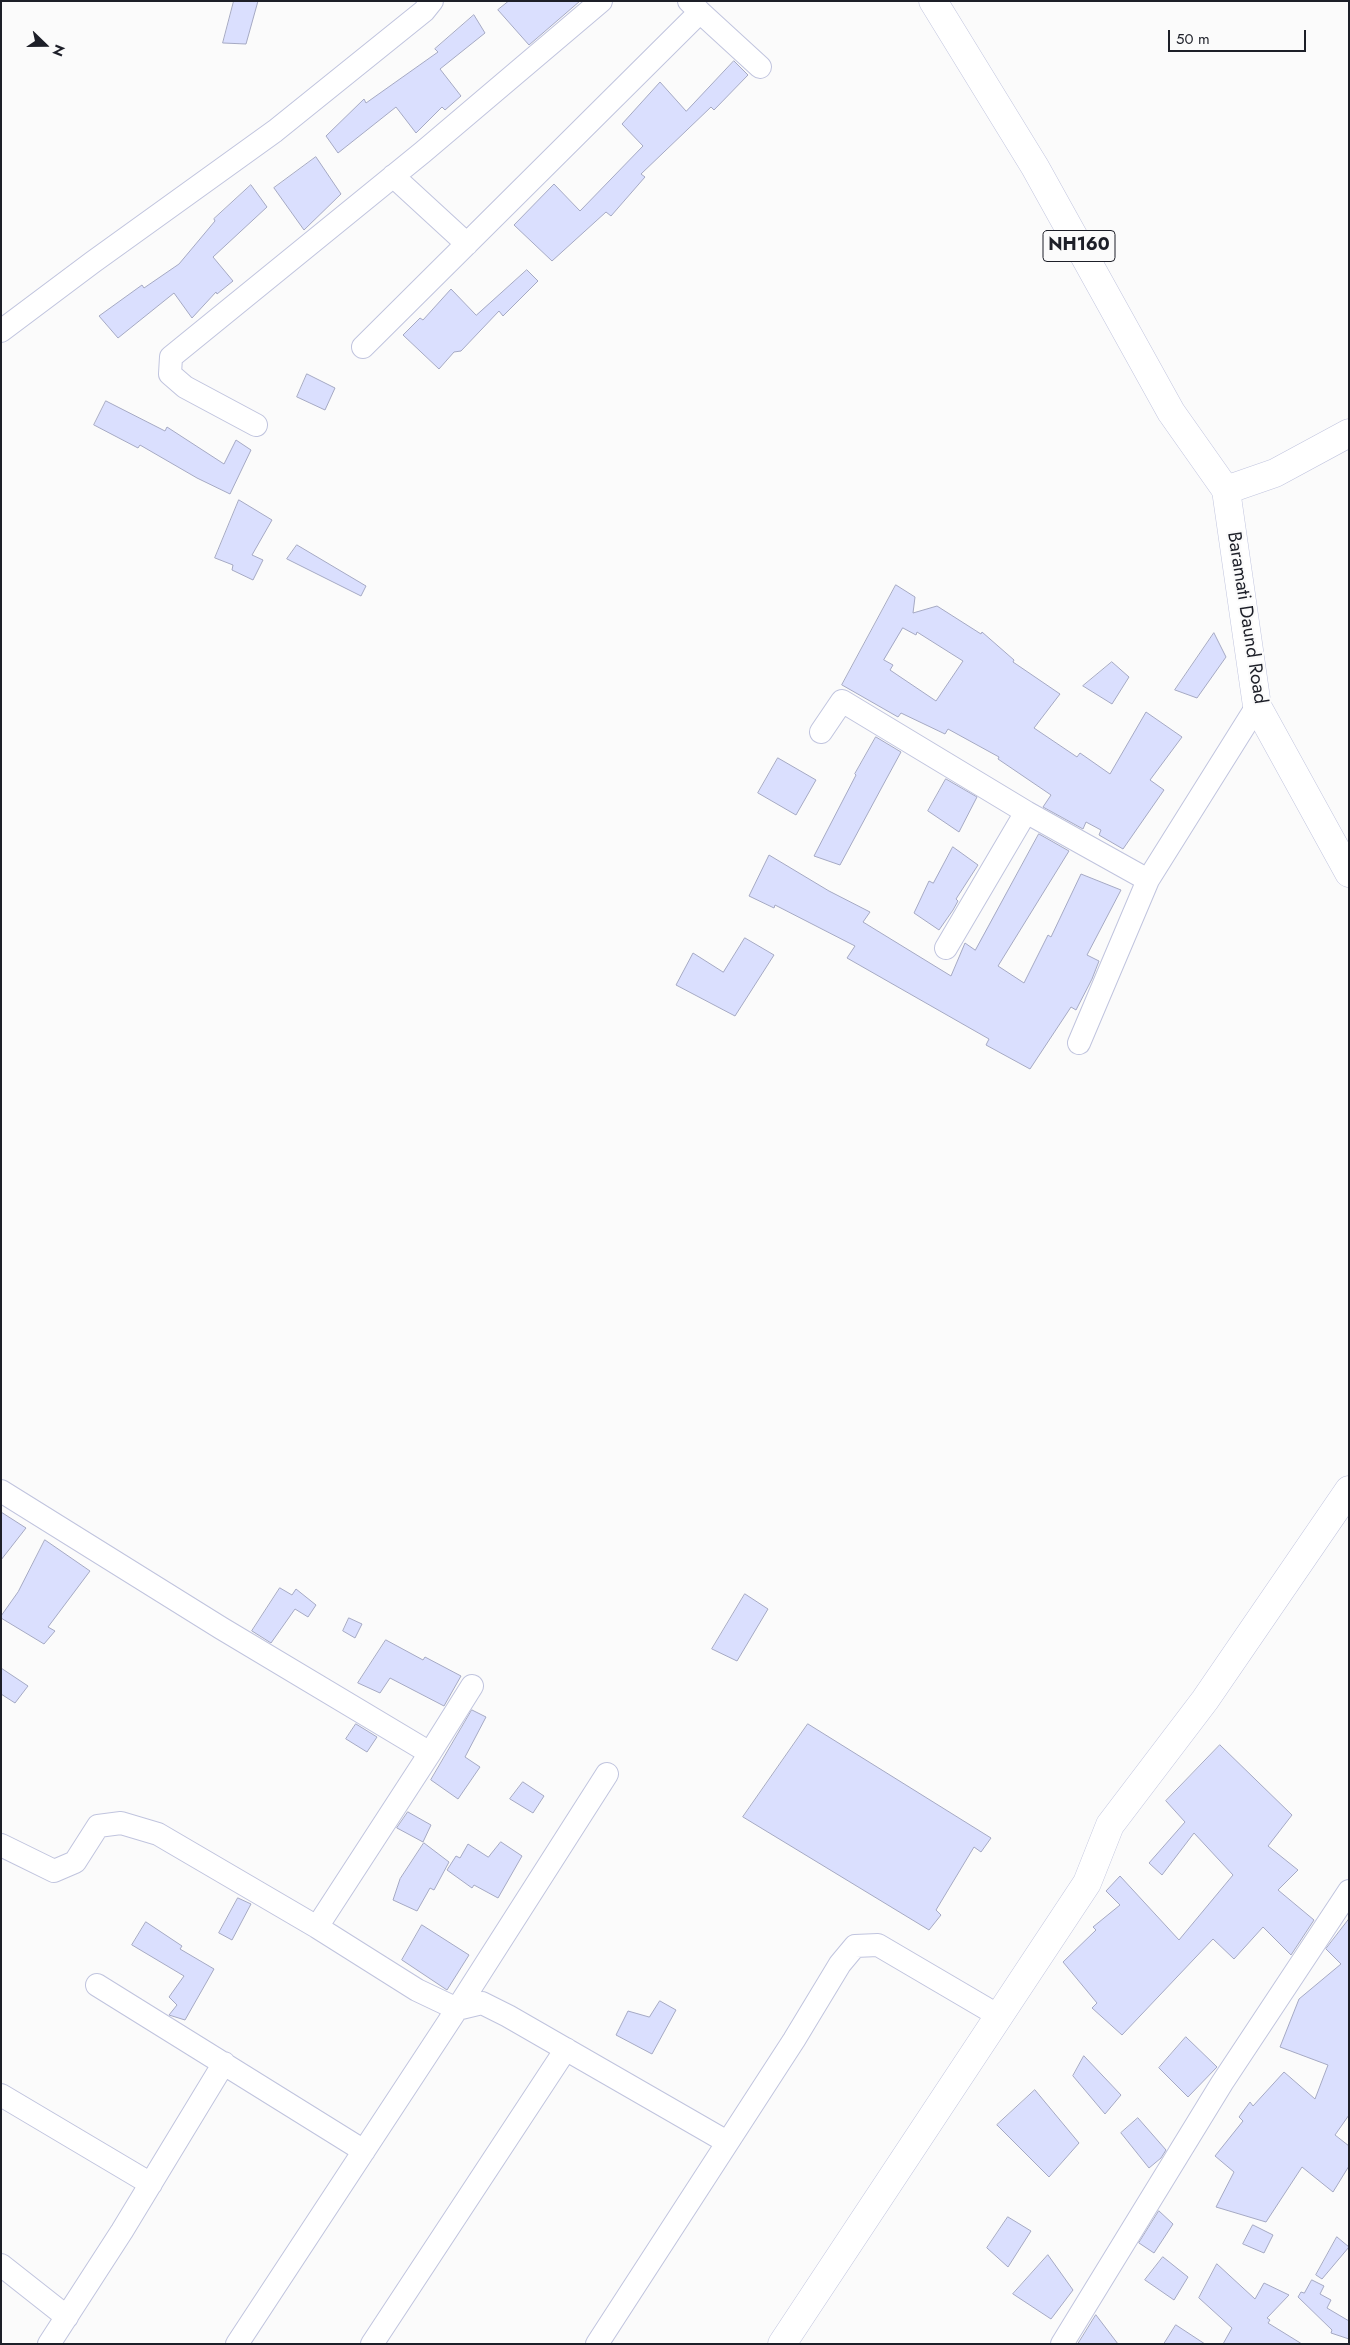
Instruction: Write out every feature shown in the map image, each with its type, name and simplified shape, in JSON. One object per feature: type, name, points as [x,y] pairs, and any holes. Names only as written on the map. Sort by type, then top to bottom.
[{"type":"main road","name":"NH160","points":[[934,1],[1035,167],[1172,412],[1226,490]]},
{"type":"main road","points":[[1226,490],[1275,473],[1349,433]]},
{"type":"main road","name":"Baramati Daund Road","points":[[1226,490],[1257,706],[1349,873]]},
{"type":"main road","points":[[782,2344],[1087,1883],[1110,1825],[1205,1700],[1349,1490]]},
{"type":"street","points":[[1,331],[275,131],[424,11],[432,1]]},
{"type":"street","points":[[256,425],[185,387],[170,374],[171,357],[393,176],[602,1]]},
{"type":"street","points":[[363,347],[467,244],[695,7],[760,67]]},
{"type":"street","points":[[393,176],[467,244]]},
{"type":"street","points":[[821,732],[842,701],[1026,812],[1148,880]]},
{"type":"street","points":[[1079,1043],[1148,880],[1257,706]]},
{"type":"street","points":[[946,948],[1026,812]]},
{"type":"street","points":[[1,1491],[220,1628],[430,1752]]},
{"type":"street","points":[[317,1927],[472,1686]]},
{"type":"street","points":[[237,2344],[458,2009],[607,1774]]},
{"type":"street","points":[[1,1845],[54,1871],[75,1862],[98,1826],[121,1823],[158,1834],[317,1927],[417,1990],[458,2009],[482,2003],[727,2142]]},
{"type":"street","points":[[1062,2344],[1222,2083],[1349,1891]]},
{"type":"street","points":[[597,2344],[794,2040],[840,1964],[855,1946],[878,1945],[999,2016]]},
{"type":"street","points":[[98,1985],[364,2151]]},
{"type":"street","points":[[372,2344],[566,2049]]},
{"type":"street","points":[[49,2344],[151,2184],[224,2063]]},
{"type":"street","points":[[1,2095],[151,2184]]},
{"type":"street","points":[[1,2265],[67,2317]]},
{"type":"building","points":[[234,1],[258,1],[246,44],[223,43]]},
{"type":"building","points":[[509,1],[580,1],[529,45],[498,10]]},
{"type":"building","points":[[474,15],[485,33],[440,69],[461,96],[445,110],[442,107],[416,133],[396,107],[338,153],[326,136],[364,99],[366,103],[438,52],[435,49]]},
{"type":"building","points":[[734,61],[748,75],[714,110],[711,107],[641,174],[645,177],[611,216],[606,212],[552,261],[514,225],[554,184],[580,211],[643,146],[622,124],[660,82],[686,111]]},
{"type":"building","points":[[316,157],[341,194],[304,230],[274,188]]},
{"type":"building","points":[[251,185],[267,207],[213,257],[233,281],[217,294],[216,292],[192,318],[174,293],[118,338],[99,316],[142,285],[144,288],[179,264],[215,221],[214,219]]},
{"type":"building","points":[[527,270],[538,281],[503,316],[499,311],[461,351],[454,352],[439,369],[403,335],[420,318],[423,320],[451,289],[476,315]]},
{"type":"building","points":[[307,374],[335,388],[325,410],[297,397]]},
{"type":"building","points":[[106,401],[165,431],[167,427],[224,464],[236,440],[251,450],[230,494],[197,478],[140,445],[138,448],[94,425]]},
{"type":"building","points":[[239,500],[272,520],[252,555],[263,560],[253,580],[232,570],[233,565],[215,558]]},
{"type":"building","points":[[297,545],[366,586],[361,596],[287,559]]},
{"type":"building","points":[[896,585],[915,597],[913,613],[937,606],[981,634],[982,632],[1014,660],[1013,662],[1060,694],[1034,728],[1077,757],[1080,753],[1110,774],[1146,712],[1182,737],[1150,780],[1164,790],[1123,849],[1099,835],[1101,830],[1086,822],[1083,829],[1043,807],[1051,795],[998,759],[999,757],[948,729],[945,734],[901,713],[898,717],[842,685]],"holes":[[[903,628],[916,635],[917,632],[963,661],[936,701],[890,670],[893,665],[884,660]]]},
{"type":"building","points":[[1214,633],[1226,657],[1197,698],[1175,690]]},
{"type":"building","points":[[1112,662],[1129,677],[1112,704],[1083,686]]},
{"type":"building","points":[[876,737],[901,752],[840,865],[814,856],[855,774]]},
{"type":"building","points":[[778,758],[816,780],[796,815],[758,793]]},
{"type":"building","points":[[946,779],[977,797],[959,832],[928,811]]},
{"type":"building","points":[[1039,834],[1069,851],[998,966],[1024,983],[1048,935],[1051,937],[1081,874],[1121,890],[1087,955],[1099,961],[1092,979],[1076,1010],[1071,1007],[1030,1069],[986,1045],[989,1039],[847,958],[855,946],[775,905],[774,908],[749,896],[769,855],[829,891],[870,912],[863,922],[951,976],[965,943],[975,950]]},
{"type":"building","points":[[953,847],[978,865],[956,899],[958,901],[953,910],[939,930],[914,913],[929,881],[933,883]]},
{"type":"building","points":[[745,938],[774,955],[735,1016],[676,985],[693,953],[723,972]]},
{"type":"building","points":[[1,1512],[26,1528],[1,1560]]},
{"type":"building","points":[[45,1540],[90,1571],[48,1627],[55,1631],[44,1644],[1,1618],[1,1616],[18,1592]]},
{"type":"building","points":[[280,1588],[292,1595],[296,1589],[316,1605],[308,1617],[295,1609],[271,1643],[252,1631]]},
{"type":"building","points":[[745,1594],[768,1609],[737,1661],[712,1649]]},
{"type":"building","points":[[349,1618],[362,1624],[355,1638],[343,1631]]},
{"type":"building","points":[[386,1640],[423,1660],[425,1657],[461,1676],[444,1706],[390,1678],[380,1693],[358,1683]]},
{"type":"building","points":[[1,1668],[28,1686],[15,1703],[1,1694]]},
{"type":"building","points":[[472,1710],[486,1717],[465,1757],[480,1767],[458,1799],[431,1780]]},
{"type":"building","points":[[356,1724],[377,1737],[367,1752],[346,1739]]},
{"type":"building","points":[[808,1724],[991,1838],[981,1852],[974,1847],[936,1910],[941,1915],[929,1930],[743,1817]]},
{"type":"building","points":[[1220,1745],[1292,1815],[1268,1846],[1298,1870],[1278,1890],[1314,1920],[1291,1955],[1263,1927],[1234,1959],[1213,1939],[1122,2035],[1092,2008],[1097,2003],[1063,1962],[1096,1930],[1093,1927],[1120,1905],[1106,1891],[1120,1876],[1179,1940],[1233,1875],[1194,1833],[1162,1875],[1149,1863],[1185,1822],[1166,1801]]},
{"type":"building","points":[[523,1782],[544,1796],[533,1813],[510,1799]]},
{"type":"building","points":[[408,1812],[431,1825],[423,1842],[397,1828]]},
{"type":"building","points":[[501,1842],[522,1856],[498,1898],[474,1885],[472,1888],[447,1870],[456,1856],[460,1858],[468,1844],[488,1857]]},
{"type":"building","points":[[424,1843],[449,1862],[434,1890],[430,1888],[417,1911],[393,1900],[400,1879]]},
{"type":"building","points":[[238,1898],[251,1904],[232,1940],[219,1933]]},
{"type":"building","points":[[1349,1919],[1349,2115],[1335,2135],[1349,2146],[1349,2166],[1333,2192],[1302,2167],[1266,2222],[1216,2207],[1234,2172],[1215,2156],[1243,2121],[1239,2117],[1250,2102],[1253,2106],[1284,2072],[1315,2099],[1328,2065],[1280,2047],[1299,1999],[1341,1964],[1326,1949]]},
{"type":"building","points":[[146,1922],[182,1946],[180,1949],[214,1969],[185,2020],[169,2015],[177,2005],[169,1997],[184,1976],[132,1945]]},
{"type":"building","points":[[422,1925],[469,1955],[447,1990],[402,1960]]},
{"type":"building","points":[[660,2001],[676,2010],[652,2054],[616,2035],[628,2011],[649,2017]]},
{"type":"building","points":[[1186,2037],[1217,2067],[1188,2097],[1159,2068]]},
{"type":"building","points":[[1084,2056],[1121,2095],[1105,2114],[1073,2076]]},
{"type":"building","points":[[1035,2090],[1079,2143],[1049,2177],[997,2125]]},
{"type":"building","points":[[1138,2118],[1166,2150],[1161,2158],[1149,2168],[1121,2133]]},
{"type":"building","points":[[1159,2211],[1173,2224],[1154,2253],[1139,2243]]},
{"type":"building","points":[[1008,2217],[1031,2231],[1008,2267],[987,2248]]},
{"type":"building","points":[[1253,2225],[1273,2235],[1264,2253],[1243,2244]]},
{"type":"building","points":[[1337,2237],[1349,2247],[1322,2279],[1316,2275]]},
{"type":"building","points":[[1048,2255],[1073,2290],[1051,2319],[1013,2294]]},
{"type":"building","points":[[1163,2257],[1188,2277],[1174,2300],[1145,2280]]},
{"type":"building","points":[[1217,2264],[1255,2299],[1264,2283],[1289,2295],[1267,2318],[1270,2320],[1268,2323],[1302,2344],[1223,2344],[1232,2328],[1199,2298]]},
{"type":"building","points":[[1312,2280],[1324,2286],[1320,2294],[1331,2300],[1327,2308],[1349,2321],[1349,2339],[1331,2333],[1332,2330],[1298,2297],[1301,2292],[1304,2293]]},
{"type":"building","points":[[1096,2315],[1118,2344],[1078,2344]]},
{"type":"building","points":[[1176,2325],[1205,2344],[1164,2344]]}]
